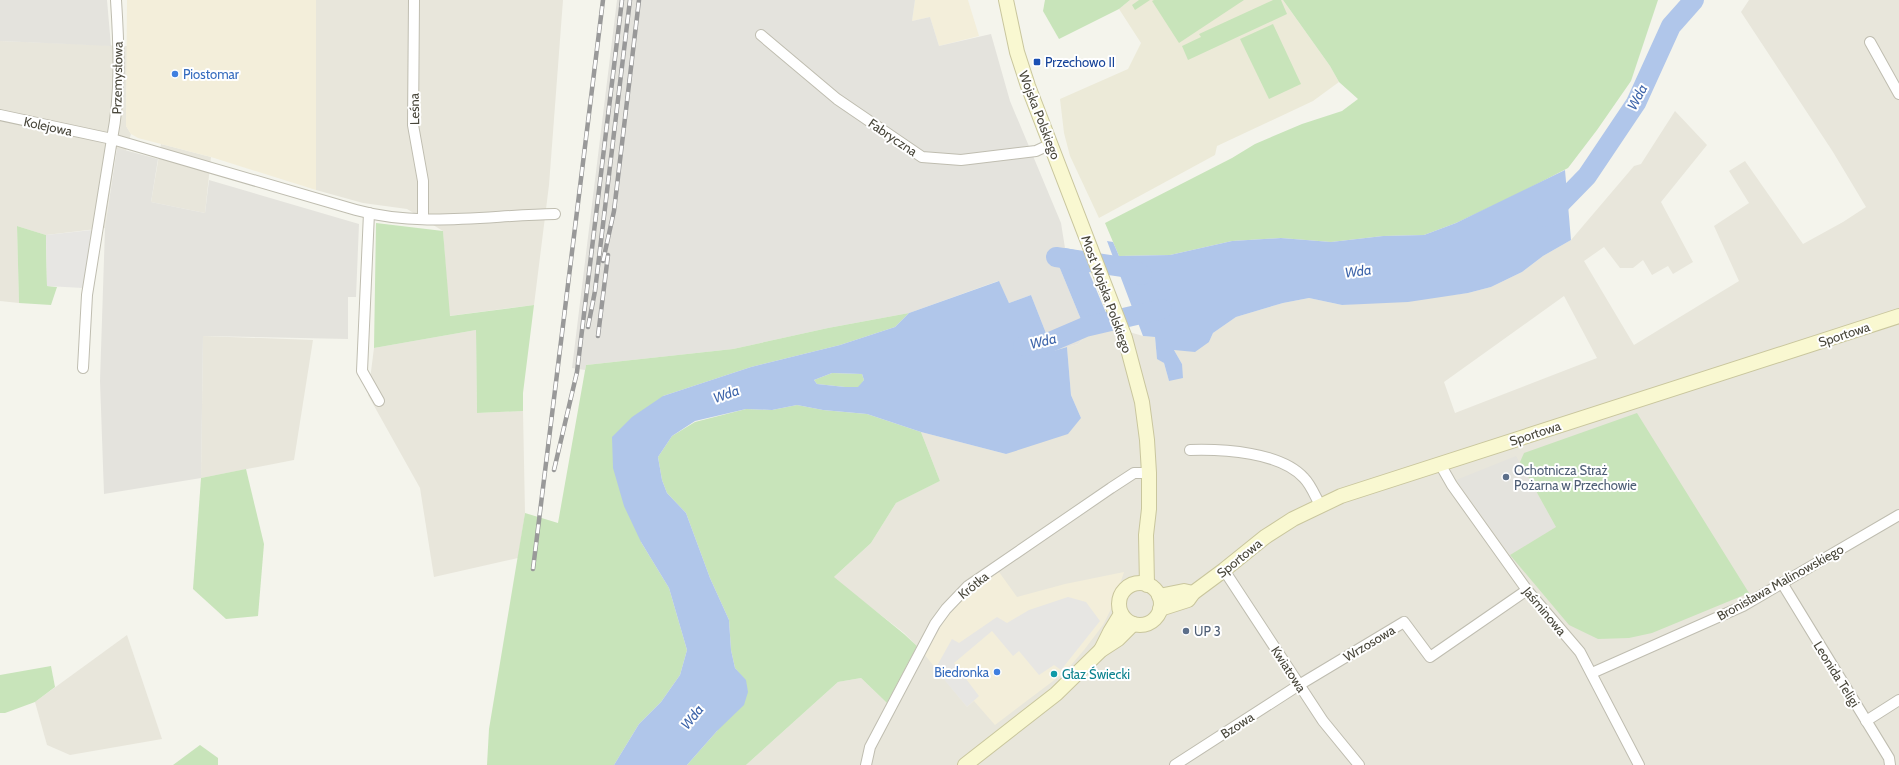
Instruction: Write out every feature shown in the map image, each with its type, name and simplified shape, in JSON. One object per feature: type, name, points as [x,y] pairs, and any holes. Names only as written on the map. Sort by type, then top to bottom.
[{"type":"street","name":"Przemysłowa","points":[[83,368],[87,295],[117,113],[118,43],[116,0]]},
{"type":"street","name":"Leśna","points":[[414,0],[413,125],[424,181],[422,218]]},
{"type":"street","name":"Wojska Polskiego","points":[[1006,0],[1017,52],[1028,86],[1083,227]]},
{"type":"street","name":"Fabryczna","points":[[761,36],[837,99],[922,156],[961,160],[1036,150],[1051,144]]},
{"type":"street","points":[[1870,42],[1899,94]]},
{"type":"street","name":"Kolejowa","points":[[0,115],[112,139]]},
{"type":"street","points":[[112,139],[386,217],[453,220],[514,214],[555,214]]},
{"type":"street","points":[[369,213],[362,371],[379,402]]},
{"type":"street","name":"Most Wojska Polskiego","points":[[1083,227],[1125,338],[1132,361],[1142,402],[1147,440],[1149,473]]},
{"type":"street","name":"Sportowa","points":[[1159,603],[1184,591],[1193,593],[1265,537],[1293,519],[1340,496],[1899,316]]},
{"type":"street","points":[[1190,450],[1217,449],[1243,452],[1287,464],[1305,478],[1320,505]]},
{"type":"street","name":"Jaśminowa","points":[[1440,464],[1452,486],[1527,590],[1580,652],[1638,765]]},
{"type":"street","name":"Krótka","points":[[866,765],[870,747],[935,624],[946,609],[968,586],[1134,473],[1149,473]]},
{"type":"street","points":[[1140,584],[1149,509],[1149,473]]},
{"type":"street","name":"Bronisława Malinowskiego","points":[[1592,673],[1743,606],[1899,515]]},
{"type":"street","name":"Kwiatowa","points":[[1224,570],[1323,721],[1358,765]]},
{"type":"street","name":"Leonida Teligi","points":[[1782,583],[1866,721],[1893,760]]},
{"type":"street","points":[[1140,584],[1154,589],[1159,603],[1156,617],[1141,625],[1133,624],[1126,620],[1121,614],[1119,602],[1120,597],[1128,587],[1140,584]]},
{"type":"street","name":"Wrzosowa","points":[[1299,685],[1404,622],[1430,657],[1527,590]]},
{"type":"street","points":[[1101,650],[1121,614]]},
{"type":"street","points":[[965,765],[1056,694],[1101,650],[1118,639],[1133,624]]},
{"type":"street","name":"Bzowa","points":[[1175,765],[1299,685]]},
{"type":"street","points":[[1866,721],[1899,700]]},
{"type":"shaded area","points":[[0,0],[107,0],[111,46],[0,41]]},
{"type":"shaded area","points":[[127,0],[316,0],[316,190],[211,157],[138,138],[131,134],[126,126]]},
{"type":"shaded area","points":[[316,0],[563,0],[549,185],[534,305],[449,316],[443,231],[407,209],[363,203],[316,190]]},
{"type":"shaded area","points":[[617,0],[915,0],[912,21],[930,17],[939,46],[991,34],[1010,101],[1061,223],[1065,248],[1054,254],[1087,334],[1078,344],[1053,351],[1031,295],[1009,303],[998,281],[909,313],[828,328],[733,349],[586,365],[585,370],[572,368]]},
{"type":"shaded area","points":[[915,0],[968,0],[979,36],[939,46],[930,17],[912,21]]},
{"type":"shaded area","points":[[1130,0],[1283,0],[1330,66],[1339,82],[1313,101],[1217,146],[1215,155],[1099,218],[1070,156],[1064,133],[1060,99],[1128,69],[1141,43],[1119,9]]},
{"type":"shaded area","points":[[1749,0],[1899,0],[1899,765],[746,765],[838,682],[861,678],[887,703],[917,646],[904,633],[833,578],[871,543],[896,503],[940,481],[921,432],[1006,454],[1081,418],[1071,395],[1067,347],[1078,344],[1087,334],[1112,327],[1143,336],[1155,337],[1157,358],[1164,363],[1169,381],[1182,364],[1174,350],[1209,342],[1213,333],[1236,317],[1283,303],[1309,298],[1342,305],[1468,293],[1491,287],[1522,272],[1543,256],[1571,240],[1634,166],[1641,164],[1675,111],[1707,145],[1661,202],[1693,262],[1673,274],[1668,266],[1652,275],[1643,260],[1633,268],[1620,268],[1604,247],[1584,261],[1634,345],[1739,281],[1714,226],[1749,203],[1729,171],[1745,161],[1803,244],[1843,222],[1866,207],[1833,152],[1741,12]],"holes":[[[1564,296],[1597,358],[1455,413],[1444,382]]]},
{"type":"shaded area","points":[[0,41],[127,46],[126,126],[131,134],[126,151],[116,149],[105,228],[46,235],[17,226],[19,303],[0,301]]},
{"type":"shaded area","points":[[161,144],[211,157],[205,213],[151,202]]},
{"type":"shaded area","points":[[117,148],[158,159],[151,202],[205,213],[209,180],[359,224],[356,297],[348,297],[348,339],[203,336],[201,478],[104,494],[100,381],[105,228]]},
{"type":"shaded area","points":[[92,230],[83,288],[47,286],[46,235]]},
{"type":"shaded area","points":[[476,330],[477,413],[523,411],[525,513],[518,558],[434,577],[420,488],[368,395],[374,348]]},
{"type":"shaded area","points":[[203,336],[313,340],[294,460],[201,478]]},
{"type":"shaded area","points":[[1516,456],[1556,527],[1510,555],[1456,480]]},
{"type":"shaded area","points":[[999,572],[1017,597],[1065,584],[1124,572],[1118,590],[1119,593],[1103,625],[1084,650],[1065,672],[995,725],[974,701],[967,707],[924,654],[946,618],[966,595]]},
{"type":"shaded area","points":[[1068,597],[1086,602],[1100,621],[1061,670],[1054,665],[1039,675],[1019,651],[1013,656],[992,631],[954,663],[979,696],[967,707],[937,671],[938,664],[952,639],[959,643],[997,617],[1007,623],[1029,610]]},
{"type":"shaded area","points":[[127,635],[162,739],[70,755],[47,745],[35,702]]},
{"type":"green space","points":[[1045,0],[1130,0],[1119,9],[1059,39],[1043,11]]},
{"type":"green space","points":[[1139,0],[1150,0],[1135,10],[1132,5]]},
{"type":"green space","points":[[1244,0],[1179,43],[1152,1]]},
{"type":"green space","points":[[1273,0],[1281,0],[1287,14],[1188,60],[1182,46],[1201,37],[1199,34]]},
{"type":"green space","points":[[1283,0],[1658,0],[1631,81],[1597,130],[1568,168],[1516,195],[1456,223],[1424,235],[1383,236],[1331,242],[1281,238],[1232,241],[1170,255],[1119,256],[1105,223],[1232,158],[1255,144],[1302,124],[1342,111],[1358,99],[1339,82],[1330,66]]},
{"type":"green space","points":[[1273,24],[1301,84],[1269,99],[1240,39]]},
{"type":"green space","points":[[376,223],[443,231],[450,316],[534,305],[523,393],[523,411],[477,413],[476,330],[374,348]]},
{"type":"green space","points":[[17,226],[46,235],[47,286],[57,287],[51,305],[19,303]]},
{"type":"green space","points":[[909,313],[895,327],[840,345],[751,367],[663,396],[641,542],[669,588],[687,650],[680,675],[661,702],[639,724],[614,765],[487,765],[489,729],[525,513],[558,523],[586,365],[733,349],[828,328]]},
{"type":"green space","points":[[832,373],[862,374],[864,380],[859,387],[845,387],[817,384],[814,380]]},
{"type":"green space","points":[[797,405],[823,410],[867,414],[921,432],[940,481],[896,503],[871,543],[834,577],[917,646],[887,703],[861,678],[838,682],[746,765],[687,765],[717,731],[745,680],[735,668],[731,650],[729,620],[710,578],[686,513],[667,493],[662,480],[658,457],[672,436],[695,422],[746,409],[772,410]]},
{"type":"green space","points":[[1637,413],[1749,593],[1652,633],[1629,638],[1598,639],[1569,625],[1510,555],[1556,527],[1520,462],[1524,453]]},
{"type":"green space","points":[[246,469],[264,544],[258,616],[226,619],[193,589],[201,478]]},
{"type":"green space","points":[[51,666],[55,687],[35,702],[5,713],[0,713],[0,675]]},
{"type":"green space","points":[[200,745],[218,758],[218,765],[173,765]]},
{"type":"water","points":[[1565,170],[1571,240],[1543,256],[1522,272],[1491,287],[1468,293],[1408,302],[1342,305],[1309,298],[1283,303],[1236,317],[1213,333],[1209,342],[1195,352],[1174,350],[1182,364],[1183,378],[1169,381],[1164,363],[1157,359],[1155,337],[1143,336],[1107,241],[1113,242],[1119,256],[1170,255],[1232,241],[1281,238],[1331,242],[1383,236],[1424,235],[1456,223]]},
{"type":"water","points":[[1065,248],[1080,251],[1112,327],[1087,334],[1054,254]]},
{"type":"water","points":[[999,281],[1009,303],[1031,295],[1053,351],[1067,347],[1071,395],[1081,418],[1068,434],[1006,454],[921,432],[867,414],[823,410],[797,405],[772,410],[746,409],[695,421],[672,436],[658,457],[662,480],[667,493],[686,513],[710,578],[729,620],[731,650],[735,668],[746,680],[748,692],[744,705],[717,731],[687,765],[614,765],[639,724],[661,702],[680,675],[687,650],[669,588],[641,542],[624,506],[613,468],[612,437],[632,417],[663,396],[751,367],[840,345],[895,327],[909,313]],"holes":[[[832,373],[862,374],[864,380],[858,387],[817,384],[814,380]]]},
{"type":"waterway","name":"Wda","points":[[1547,217],[1587,176],[1636,103],[1671,26],[1694,0]]},
{"type":"waterway","points":[[1056,257],[1130,268],[1142,275]]},
{"type":"waterway","name":"Wda","points":[[1023,346],[1050,342],[1085,327],[1162,309]]},
{"type":"railway","points":[[533,569],[603,0]]},
{"type":"railway","points":[[554,470],[577,372],[622,0]]},
{"type":"railway","points":[[588,327],[595,291],[630,0]]},
{"type":"railway","points":[[603,261],[614,211],[639,0]]},
{"type":"railway","points":[[598,336],[608,255]]},
{"type":"place","name":"Przechowo II","points":[[1037,62]]},
{"type":"place","name":"Piostomar","points":[[175,74]]},
{"type":"place","name":"Ochotnicza Straż Pożarna w Przechowie","points":[[1506,477]]},
{"type":"place","name":"UP 3","points":[[1186,631]]},
{"type":"place","name":"Biedronka","points":[[997,672]]},
{"type":"place","name":"Głaz Świecki","points":[[1054,674]]}]
